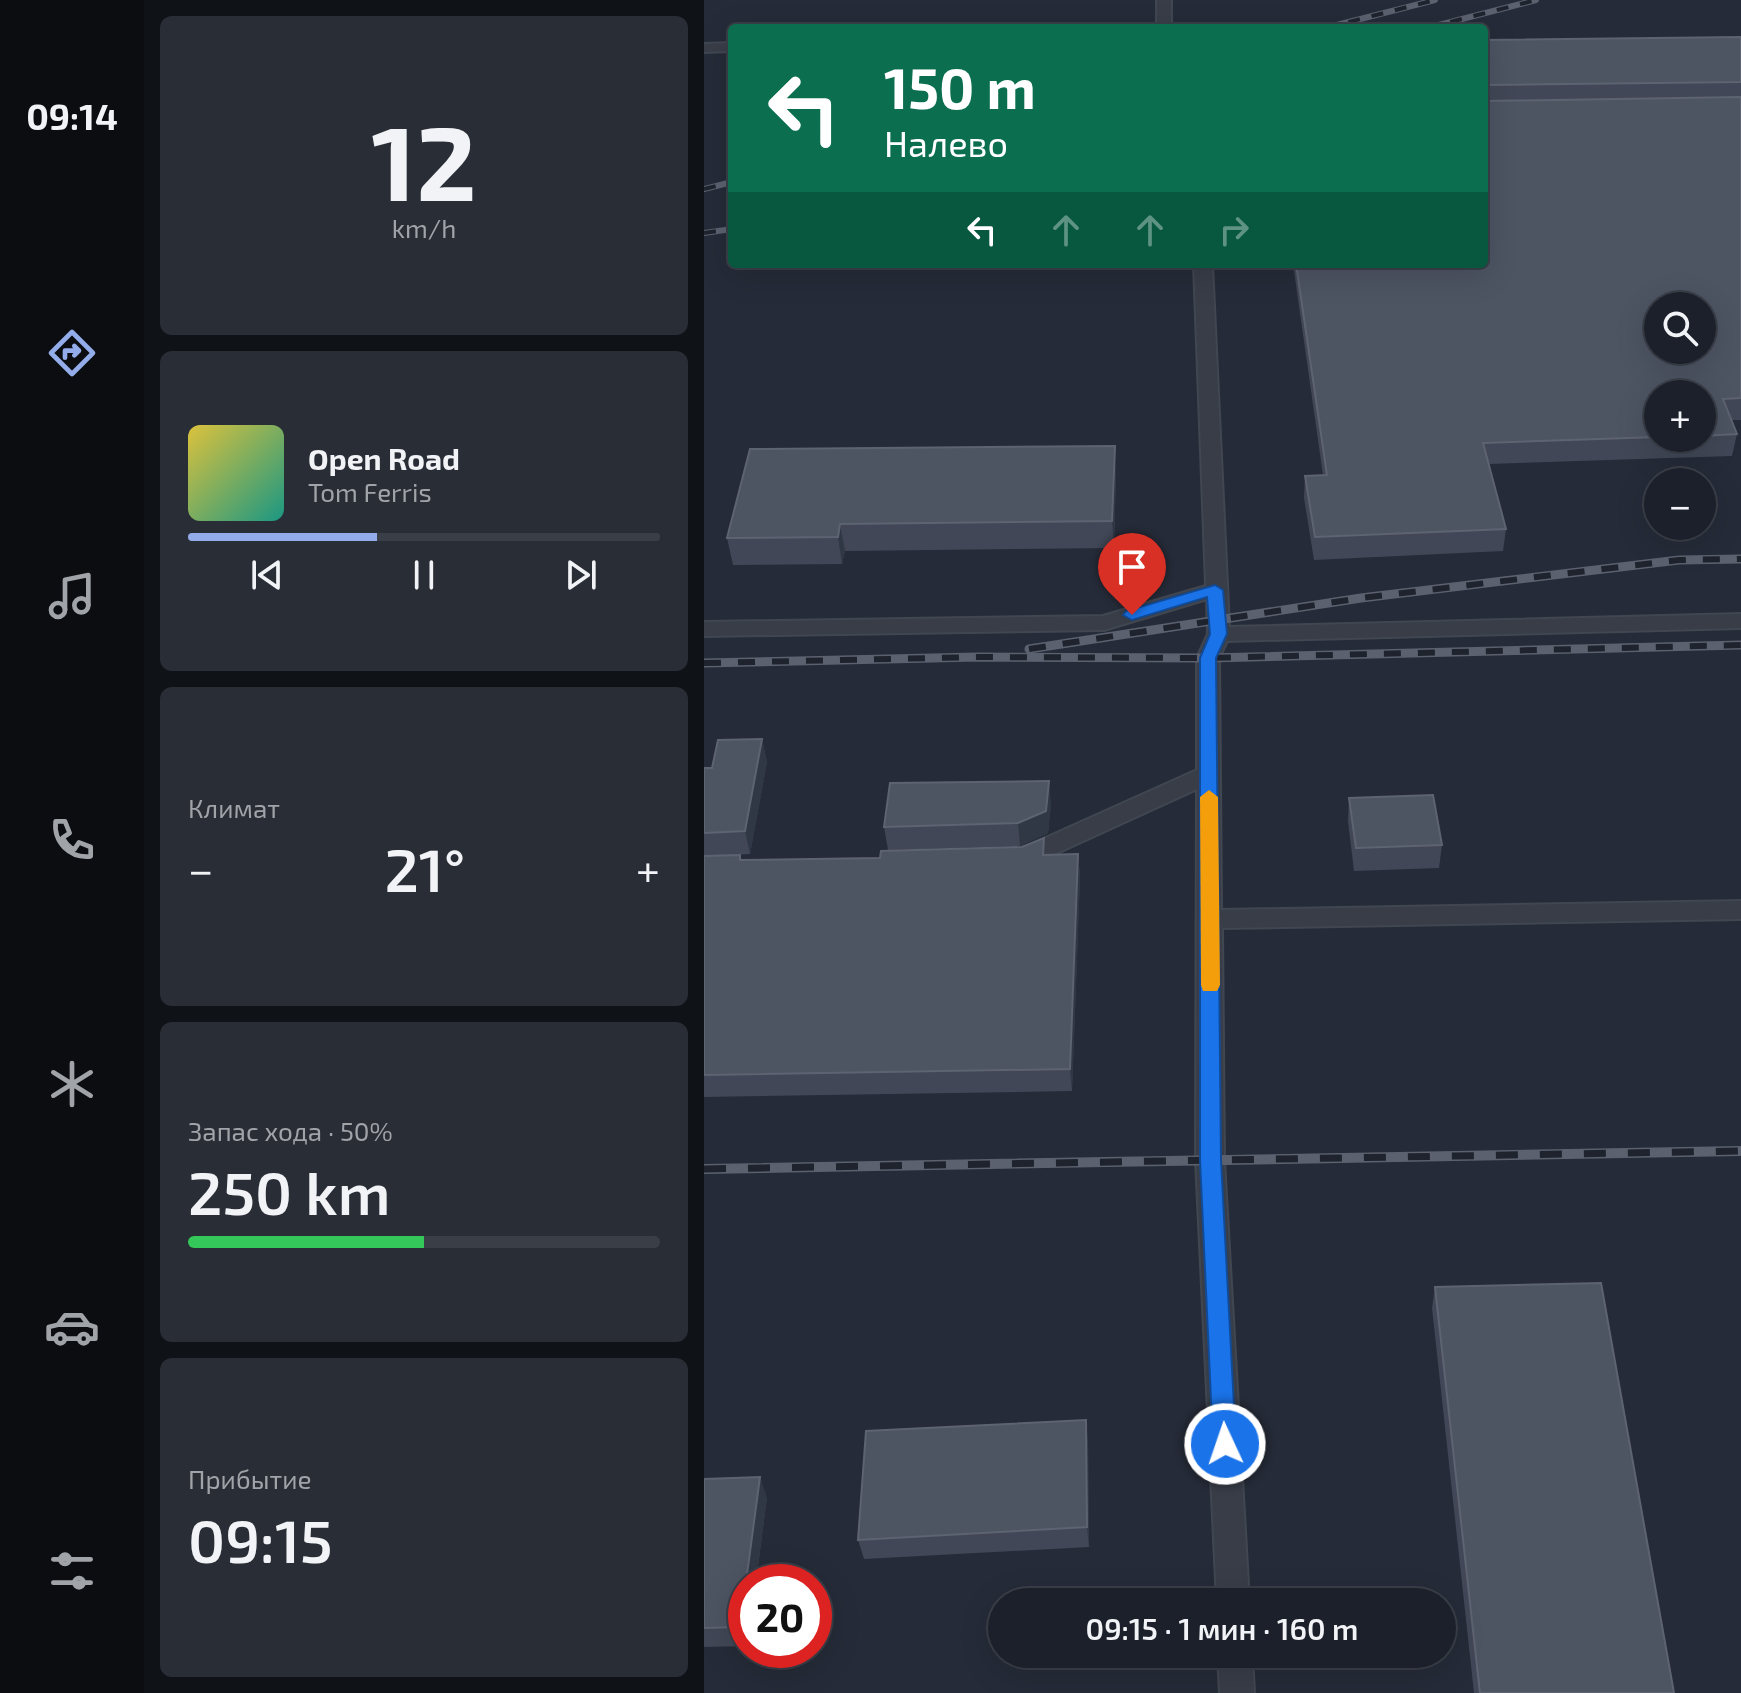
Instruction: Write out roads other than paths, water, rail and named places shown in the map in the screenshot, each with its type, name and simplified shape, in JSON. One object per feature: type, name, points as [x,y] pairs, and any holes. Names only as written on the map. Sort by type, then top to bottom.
[{"type":"lane","points":[[1164,0],[1164,24]]},
{"type":"lane","points":[[704,48],[728,47]]},
{"type":"lane","points":[[1203,268],[1219,634],[1208,658],[1210,1160],[1232,1588]]},
{"type":"lane","points":[[704,629],[1104,623],[1215,590]]},
{"type":"lane","points":[[1219,634],[1741,621]]},
{"type":"lane","points":[[992,859],[1024,858],[1209,774]]},
{"type":"lane","points":[[1210,919],[1741,910]]},
{"type":"lane","points":[[1236,1668],[1237,1693]]},
{"type":"railway","points":[[1341,24],[1435,0]]},
{"type":"railway","points":[[1443,24],[1536,0]]},
{"type":"railway","points":[[704,189],[728,183]]},
{"type":"railway","points":[[704,233],[728,230]]},
{"type":"railway","points":[[1029,649],[1361,598],[1679,560],[1741,559]]},
{"type":"railway","points":[[704,663],[978,657],[1208,658],[1741,645]]},
{"type":"railway","points":[[704,1169],[1741,1151]]}]
